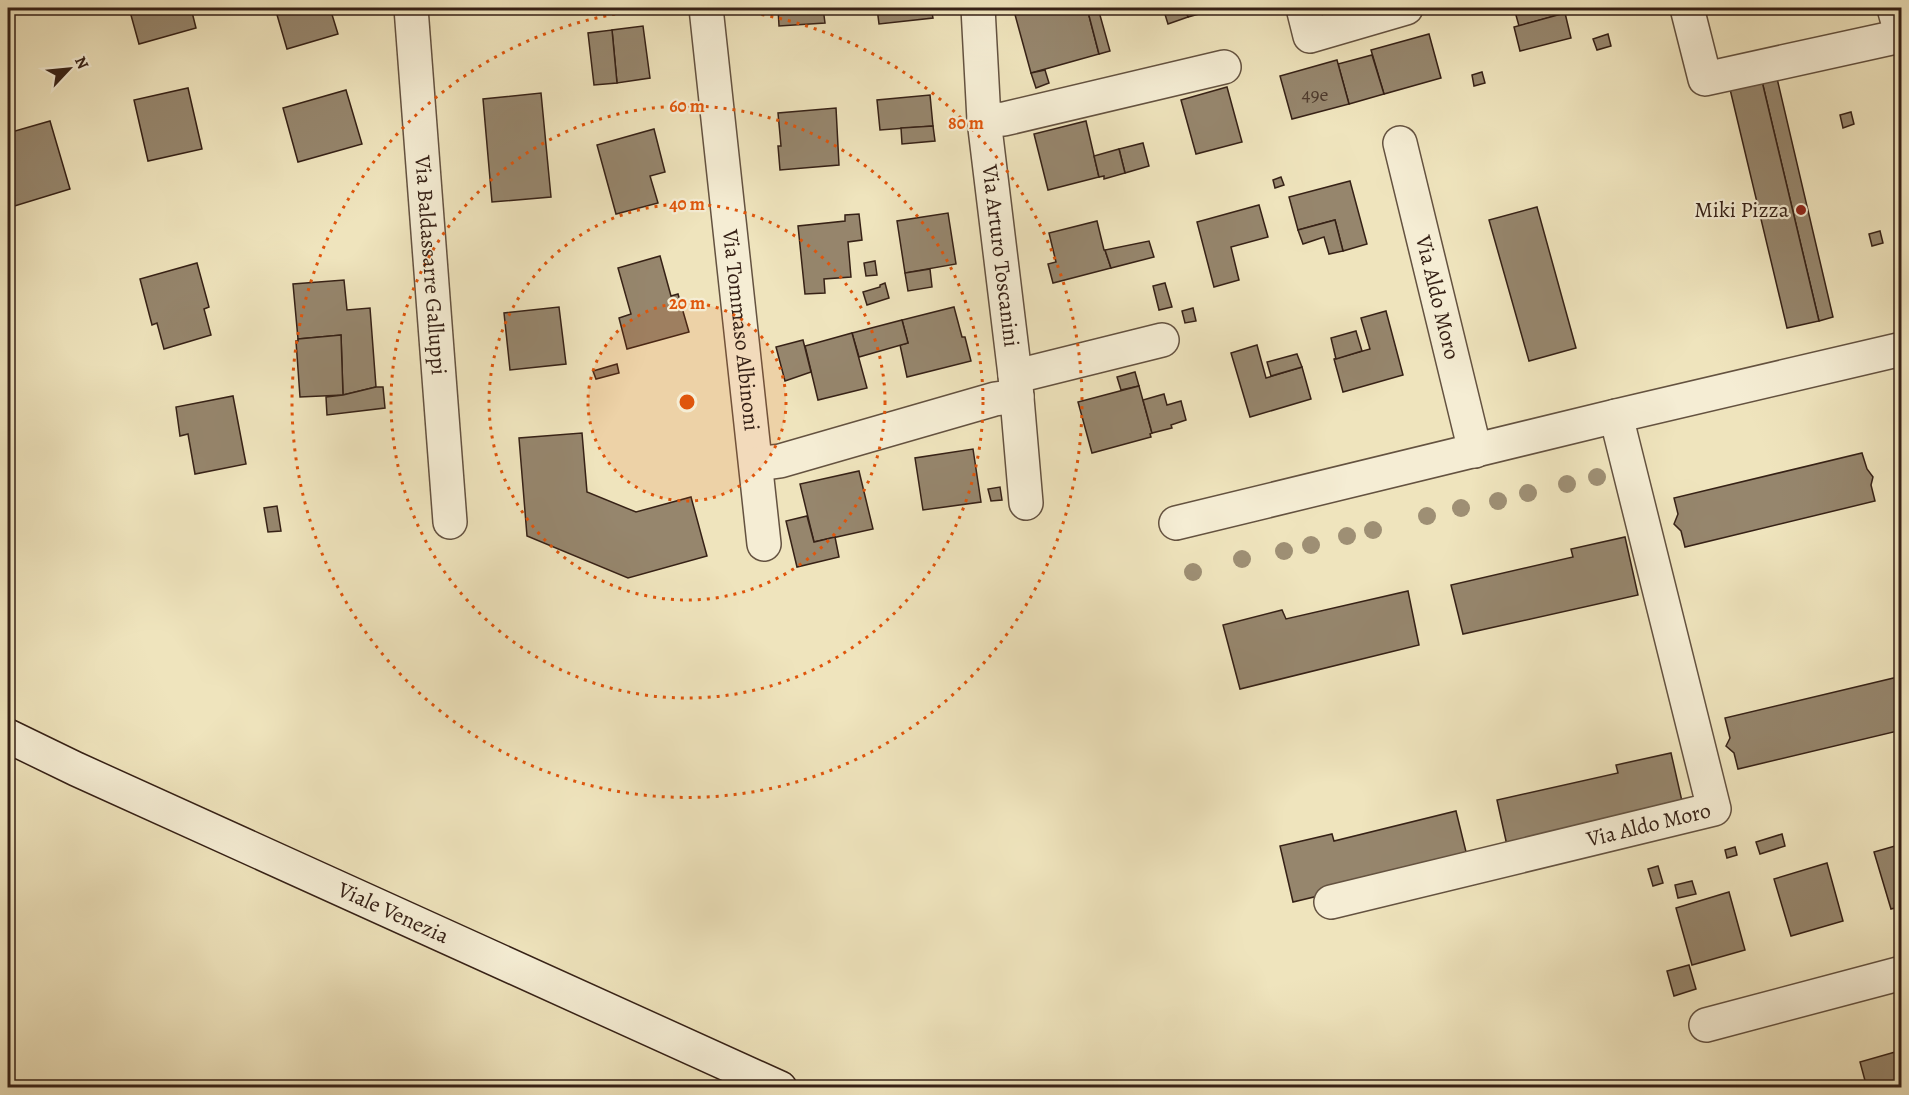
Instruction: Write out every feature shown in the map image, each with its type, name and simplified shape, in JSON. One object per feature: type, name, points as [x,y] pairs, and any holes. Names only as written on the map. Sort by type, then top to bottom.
[{"type":"street","name":"Via Baldassarre Galluppi","points":[[411,8],[450,522]]},
{"type":"street","name":"Via Tommaso Albinoni","points":[[706,8],[764,544]]},
{"type":"street","name":"Via Arturo Toscanini","points":[[978,8],[984,120],[1016,385],[1026,503]]},
{"type":"street","points":[[1303,8],[1310,36],[1406,8]]},
{"type":"street","points":[[1687,8],[1706,79],[1901,36],[1894,8]]},
{"type":"street","points":[[984,120],[1004,119],[1224,67]]},
{"type":"street","name":"Via Aldo Moro","points":[[1400,143],[1475,451]]},
{"type":"street","points":[[756,464],[780,461],[995,399],[1029,373],[1162,340]]},
{"type":"street","points":[[1176,523],[1617,416],[1902,350]]},
{"type":"street","name":"Via Aldo Moro","points":[[1331,902],[1714,809],[1617,416]]},
{"type":"street","name":"Viale Venezia","points":[[8,736],[76,769],[780,1088]]},
{"type":"street","points":[[1706,1025],[1902,973]]},
{"type":"building","points":[[129,8],[191,8],[196,28],[139,44]]},
{"type":"building","points":[[275,8],[330,8],[338,34],[287,49]]},
{"type":"building","points":[[778,8],[823,8],[825,23],[779,26]]},
{"type":"building","points":[[832,8],[845,8],[846,12],[833,12]]},
{"type":"building","points":[[877,8],[931,8],[933,18],[879,24]]},
{"type":"building","points":[[1025,8],[1087,8],[1099,54],[1031,73],[1014,11]]},
{"type":"building","points":[[1087,8],[1098,8],[1110,51],[1099,54]]},
{"type":"building","points":[[1163,8],[1185,8],[1188,17],[1168,24]]},
{"type":"building","points":[[1185,8],[1220,8],[1188,17]]},
{"type":"building","points":[[1514,8],[1560,8],[1562,14],[1519,26]]},
{"type":"building","points":[[1565,13],[1571,38],[1520,51],[1514,27]]},
{"type":"building","points":[[643,26],[650,78],[617,83],[612,30]]},
{"type":"building","points":[[612,30],[617,83],[594,85],[588,33]]},
{"type":"building","points":[[1429,34],[1441,78],[1384,94],[1371,50]]},
{"type":"building","points":[[1608,34],[1611,46],[1597,50],[1593,39]]},
{"type":"building","points":[[1372,55],[1384,94],[1349,104],[1338,64]]},
{"type":"building","points":[[1337,60],[1349,104],[1292,119],[1280,76]]},
{"type":"building","points":[[1045,70],[1049,83],[1036,88],[1031,73]]},
{"type":"building","points":[[1482,72],[1485,83],[1474,86],[1472,75]]},
{"type":"building","points":[[1776,74],[1833,317],[1819,321],[1761,77]]},
{"type":"building","points":[[1761,77],[1819,321],[1787,328],[1729,85]]},
{"type":"building","points":[[1227,87],[1242,142],[1196,154],[1181,100]]},
{"type":"building","points":[[188,88],[202,149],[148,161],[134,100]]},
{"type":"building","points":[[346,90],[362,144],[298,162],[283,108]]},
{"type":"building","points":[[541,93],[551,197],[492,202],[483,99]]},
{"type":"building","points":[[930,95],[933,126],[880,130],[877,100]]},
{"type":"building","points":[[836,108],[839,165],[780,170],[778,146],[781,146],[778,113]]},
{"type":"building","points":[[1851,112],[1854,124],[1843,128],[1840,115]]},
{"type":"building","points":[[50,121],[70,189],[8,208],[8,133]]},
{"type":"building","points":[[1086,121],[1099,177],[1048,190],[1034,134]]},
{"type":"building","points":[[933,126],[935,141],[902,144],[901,128]]},
{"type":"building","points":[[654,129],[665,172],[650,176],[658,203],[616,214],[597,145]]},
{"type":"building","points":[[1143,143],[1149,166],[1125,173],[1119,149]]},
{"type":"building","points":[[1119,149],[1125,173],[1104,179],[1104,176],[1099,177],[1094,156]]},
{"type":"building","points":[[1281,177],[1284,185],[1275,188],[1273,180]]},
{"type":"building","points":[[1350,181],[1367,244],[1343,251],[1335,220],[1298,230],[1289,197]]},
{"type":"building","points":[[1259,205],[1268,237],[1231,247],[1239,280],[1214,287],[1197,222]]},
{"type":"building","points":[[1537,207],[1576,348],[1529,361],[1489,220]]},
{"type":"building","points":[[948,213],[956,264],[905,273],[897,221]]},
{"type":"building","points":[[859,214],[862,240],[848,242],[851,277],[824,279],[825,293],[805,294],[798,226],[845,221],[845,215]]},
{"type":"building","points":[[1335,220],[1343,251],[1329,254],[1324,237],[1303,244],[1298,230]]},
{"type":"building","points":[[1097,221],[1111,268],[1053,283],[1048,264],[1056,262],[1049,233]]},
{"type":"building","points":[[1880,231],[1883,243],[1872,246],[1869,234]]},
{"type":"building","points":[[1149,241],[1154,257],[1111,268],[1105,250]]},
{"type":"building","points":[[660,256],[671,296],[678,294],[689,332],[627,349],[619,318],[631,314],[618,268]]},
{"type":"building","points":[[875,261],[877,275],[866,276],[864,263]]},
{"type":"building","points":[[197,263],[209,307],[204,309],[211,335],[164,349],[157,323],[152,325],[140,279]]},
{"type":"building","points":[[930,269],[932,287],[908,291],[905,273]]},
{"type":"building","points":[[344,280],[347,310],[370,308],[376,387],[343,395],[341,335],[298,339],[293,284]]},
{"type":"building","points":[[885,283],[889,298],[867,305],[863,292],[880,287]]},
{"type":"building","points":[[1165,283],[1172,307],[1159,310],[1153,286]]},
{"type":"building","points":[[559,307],[566,364],[510,370],[504,313]]},
{"type":"building","points":[[954,307],[971,361],[907,377],[900,345],[908,343],[902,320]]},
{"type":"building","points":[[1193,308],[1196,321],[1185,323],[1182,311]]},
{"type":"building","points":[[1386,311],[1403,375],[1343,392],[1334,359],[1370,349],[1361,318]]},
{"type":"building","points":[[902,320],[908,343],[859,357],[852,333]]},
{"type":"building","points":[[1356,331],[1362,351],[1336,359],[1331,338]]},
{"type":"building","points":[[852,333],[867,388],[818,400],[805,346]]},
{"type":"building","points":[[341,335],[343,395],[300,397],[296,341]]},
{"type":"building","points":[[803,340],[811,372],[785,381],[776,347]]},
{"type":"building","points":[[1257,345],[1266,378],[1302,367],[1311,399],[1250,417],[1231,353]]},
{"type":"building","points":[[1297,354],[1302,367],[1271,376],[1267,362]]},
{"type":"building","points":[[617,364],[619,373],[596,379],[593,371]]},
{"type":"building","points":[[1135,372],[1139,386],[1121,390],[1117,377]]},
{"type":"building","points":[[1139,386],[1152,433],[1151,437],[1092,453],[1078,402]]},
{"type":"building","points":[[383,387],[385,408],[327,415],[326,397]]},
{"type":"building","points":[[1164,394],[1167,405],[1181,401],[1186,420],[1171,425],[1172,428],[1152,433],[1143,400]]},
{"type":"building","points":[[233,396],[246,464],[195,474],[188,434],[180,436],[176,407]]},
{"type":"building","points":[[582,433],[587,492],[636,512],[691,497],[707,556],[628,578],[527,536],[519,438]]},
{"type":"building","points":[[973,449],[981,502],[923,510],[915,458]]},
{"type":"building","points":[[1862,453],[1867,469],[1873,477],[1871,485],[1875,501],[1685,547],[1681,531],[1674,524],[1678,514],[1674,498]]},
{"type":"building","points":[[859,471],[873,529],[814,542],[800,484]]},
{"type":"building","points":[[1000,487],[1002,500],[991,501],[988,489]]},
{"type":"building","points":[[277,506],[281,531],[268,532],[264,508]]},
{"type":"building","points":[[807,516],[814,542],[835,537],[839,557],[797,567],[786,521]]},
{"type":"building","points":[[1625,537],[1638,595],[1463,634],[1451,585],[1573,557],[1571,549]]},
{"type":"building","points":[[1408,591],[1419,645],[1240,689],[1223,625],[1282,610],[1286,619]]},
{"type":"building","points":[[1902,676],[1902,730],[1738,769],[1734,753],[1726,746],[1730,738],[1725,718]]},
{"type":"building","points":[[1671,753],[1684,810],[1508,850],[1497,800],[1618,773],[1616,765]]},
{"type":"building","points":[[1456,811],[1468,860],[1293,902],[1280,846],[1332,834],[1334,841]]},
{"type":"building","points":[[1782,834],[1785,846],[1760,854],[1756,842]]},
{"type":"building","points":[[1902,844],[1902,906],[1891,909],[1874,852]]},
{"type":"building","points":[[1735,847],[1737,855],[1727,858],[1725,850]]},
{"type":"building","points":[[1827,863],[1843,921],[1791,936],[1774,879]]},
{"type":"building","points":[[1658,866],[1663,883],[1653,886],[1648,869]]},
{"type":"building","points":[[1692,881],[1696,894],[1678,898],[1675,885]]},
{"type":"building","points":[[1729,892],[1745,950],[1692,965],[1676,908]]},
{"type":"building","points":[[1689,965],[1696,989],[1674,996],[1667,971]]},
{"type":"building","points":[[1902,1050],[1902,1088],[1867,1088],[1860,1062]]},
{"type":"place","name":"Miki Pizza","points":[[1801,210]]}]
